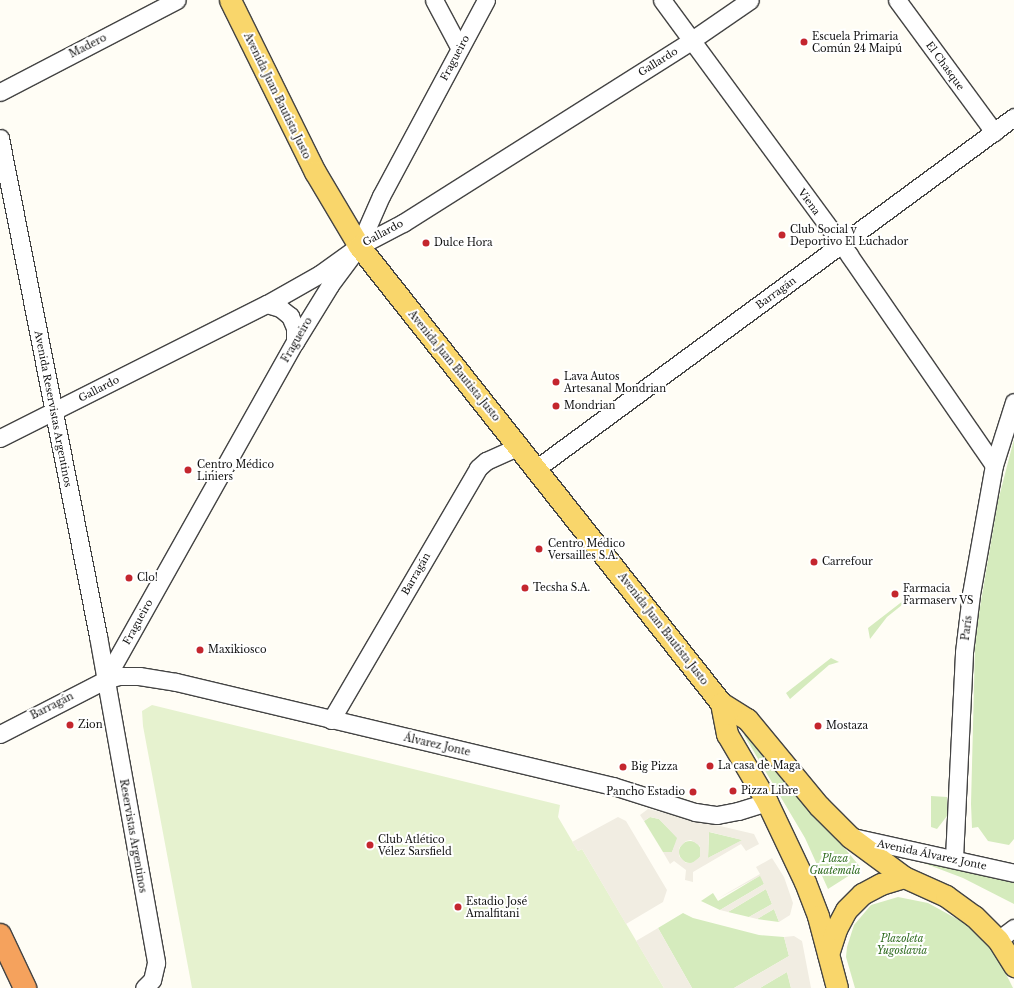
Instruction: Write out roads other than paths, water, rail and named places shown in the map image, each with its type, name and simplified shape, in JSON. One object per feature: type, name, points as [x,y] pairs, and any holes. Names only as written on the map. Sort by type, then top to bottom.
[{"type":"highway","points":[[0,935],[21,979]]},
{"type":"main road","name":"Avenida Juan Bautista Justo","points":[[230,0],[315,172],[359,246],[537,468],[722,703],[747,719],[819,806],[850,837],[904,877],[960,905],[1006,934],[1014,966]]},
{"type":"main road","name":"Avenida Juan Bautista Justo","points":[[722,703],[727,734],[767,802],[805,882],[818,916],[837,988]]},
{"type":"main road","points":[[828,954],[836,929],[851,904],[862,894],[881,884],[904,877]]},
{"type":"street","name":"Madero","points":[[1,87],[177,0]]},
{"type":"street","points":[[434,0],[459,47]]},
{"type":"street","name":"Fragueiro","points":[[105,680],[295,342],[330,285],[359,246],[381,196],[459,47],[486,0]]},
{"type":"street","name":"Viena","points":[[662,0],[842,246],[965,420],[994,465]]},
{"type":"street","name":"Gallardo","points":[[1,436],[54,412],[267,304],[320,274],[359,246],[403,223],[692,40],[750,0]]},
{"type":"street","name":"El Chasque","points":[[897,0],[994,132]]},
{"type":"street","name":"Barragán","points":[[537,468],[571,441],[842,246],[1014,117]]},
{"type":"street","name":"Avenida Reservistas Argentinos","points":[[0,138],[105,680]]},
{"type":"street","points":[[267,304],[280,308],[290,316],[295,328],[295,342]]},
{"type":"street","name":"París","points":[[954,858],[964,652],[971,594],[994,465],[1014,402]]},
{"type":"street","name":"Barragán","points":[[331,720],[478,468],[486,461],[519,446]]},
{"type":"street","name":"Álvarez Jonte","points":[[105,680],[119,676],[150,677],[613,786],[695,812],[716,815],[738,812],[767,802]]},
{"type":"street","name":"Barragán","points":[[0,734],[105,680]]},
{"type":"street","name":"Reservistas Argentinos","points":[[105,680],[156,963],[152,980],[144,988]]},
{"type":"street","name":"Avenida Álvarez Jonte","points":[[850,837],[954,858],[1014,873]]},
{"type":"place","name":"Escuela Primaria Común 24 Maipú","points":[[804,42]]},
{"type":"place","name":"Club Social y Deportivo El Luchador","points":[[782,235]]},
{"type":"place","name":"Dulce Hora","points":[[426,243]]},
{"type":"place","name":"Lava Autos Artesanal Mondrian","points":[[556,382]]},
{"type":"place","name":"Mondrian","points":[[556,406]]},
{"type":"place","name":"Centro Médico Liniers","points":[[188,470]]},
{"type":"place","name":"Centro Médico Versailles S.A.","points":[[539,549]]},
{"type":"place","name":"Carrefour","points":[[814,562]]},
{"type":"place","name":"Clo!","points":[[129,578]]},
{"type":"place","name":"Tecsha S.A.","points":[[525,588]]},
{"type":"place","name":"Farmacia Farmaserv VS","points":[[895,594]]},
{"type":"place","name":"Maxikiosco","points":[[200,650]]},
{"type":"place","name":"Zion","points":[[70,725]]},
{"type":"place","name":"Mostaza","points":[[818,726]]},
{"type":"place","name":"La casa de Maga","points":[[710,766]]},
{"type":"place","name":"Big Pizza","points":[[623,767]]},
{"type":"place","name":"Pizza Libre","points":[[733,791]]},
{"type":"place","name":"Pancho Estadio","points":[[693,792]]},
{"type":"place","name":"Club Atlético Vélez Sarsfield","points":[[370,845]]},
{"type":"place","name":"Estadio José Amalfitani","points":[[458,907]]},
{"type":"park label","name":"Plaza Guatemala","points":[[835,864]]},
{"type":"park label","name":"Plazoleta Yugoslavia","points":[[902,944]]}]
